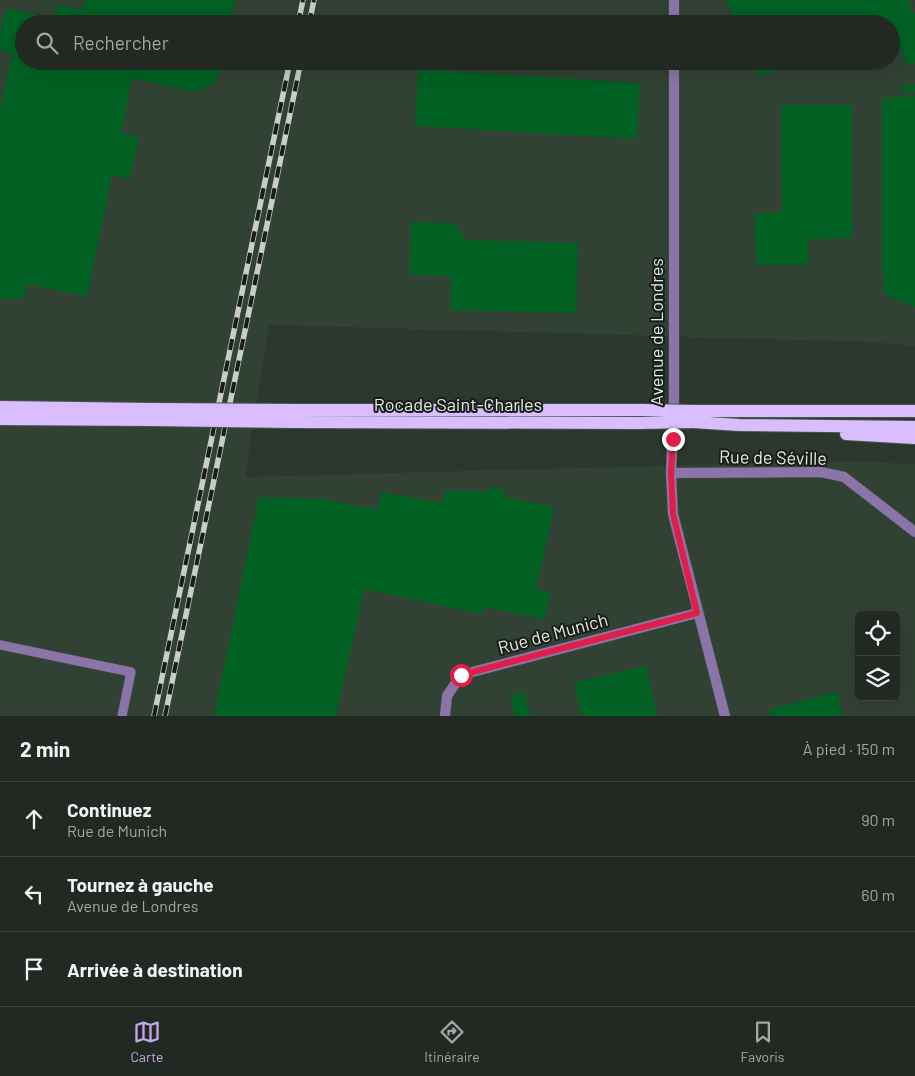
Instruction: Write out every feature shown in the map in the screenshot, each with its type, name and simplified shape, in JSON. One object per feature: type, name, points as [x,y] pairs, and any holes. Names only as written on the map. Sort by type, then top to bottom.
[{"type":"main road","name":"Rocade Saint-Charles","points":[[0,407],[151,415]]},
{"type":"main road","name":"Rocade Saint-Charles","points":[[294,416],[642,410],[739,425],[915,427]]},
{"type":"main road","name":"Rocade Saint-Charles","points":[[0,419],[151,415],[640,423],[694,417],[915,411]]},
{"type":"main road","points":[[739,425],[915,438]]},
{"type":"street","points":[[674,0],[674,15]]},
{"type":"street","name":"Avenue de Londres","points":[[674,70],[674,398],[671,473],[673,514],[725,716]]},
{"type":"street","name":"Rue de Séville","points":[[671,473],[820,472],[844,477],[915,532]]},
{"type":"street","name":"Rue de Munich","points":[[445,716],[447,696],[461,675],[697,613]]},
{"type":"lane","points":[[0,645],[131,672],[122,716]]},
{"type":"shaded area","points":[[0,0],[915,0],[915,346],[868,342],[269,325],[245,477],[840,461],[915,464],[915,716],[0,716]]},
{"type":"building","points":[[85,0],[235,0],[232,15],[55,15],[56,5],[83,10]]},
{"type":"building","points":[[726,0],[908,0],[915,15],[915,63],[908,66],[900,48],[900,15],[733,15]]},
{"type":"building","points":[[10,9],[36,15],[15,15],[15,70],[220,70],[215,82],[202,90],[192,91],[132,78],[121,133],[139,137],[130,179],[112,175],[87,296],[27,284],[24,298],[0,299],[0,111],[12,53],[0,50],[0,34],[4,14]]},
{"type":"building","points":[[418,70],[445,70],[640,83],[637,139],[415,126]]},
{"type":"building","points":[[757,70],[776,70],[760,77]]},
{"type":"building","points":[[915,85],[915,92],[902,93],[901,86]]},
{"type":"building","points":[[915,96],[915,307],[884,294],[884,275],[882,275],[882,98]]},
{"type":"building","points":[[781,105],[852,105],[852,238],[808,239],[808,265],[756,265],[755,213],[782,213]]},
{"type":"building","points":[[411,222],[454,223],[467,240],[578,243],[576,313],[450,310],[451,276],[409,275]]},
{"type":"building","points":[[490,487],[506,490],[505,497],[554,507],[536,589],[550,592],[545,619],[485,607],[482,614],[364,589],[336,716],[214,716],[259,497],[323,499],[378,510],[381,492],[442,503],[445,491],[488,493]]},
{"type":"building","points":[[646,666],[657,716],[582,716],[574,683]]},
{"type":"building","points":[[524,692],[530,716],[515,716],[510,696]]},
{"type":"building","points":[[837,692],[843,716],[770,716],[769,709]]},
{"type":"railway","points":[[300,15],[303,0]]},
{"type":"railway","points":[[311,15],[314,0]]},
{"type":"railway","points":[[154,716],[288,70]]},
{"type":"railway","points":[[165,716],[299,70]]},
{"type":"route","points":[[461,675],[697,613],[673,514],[671,473],[673,439]]}]
